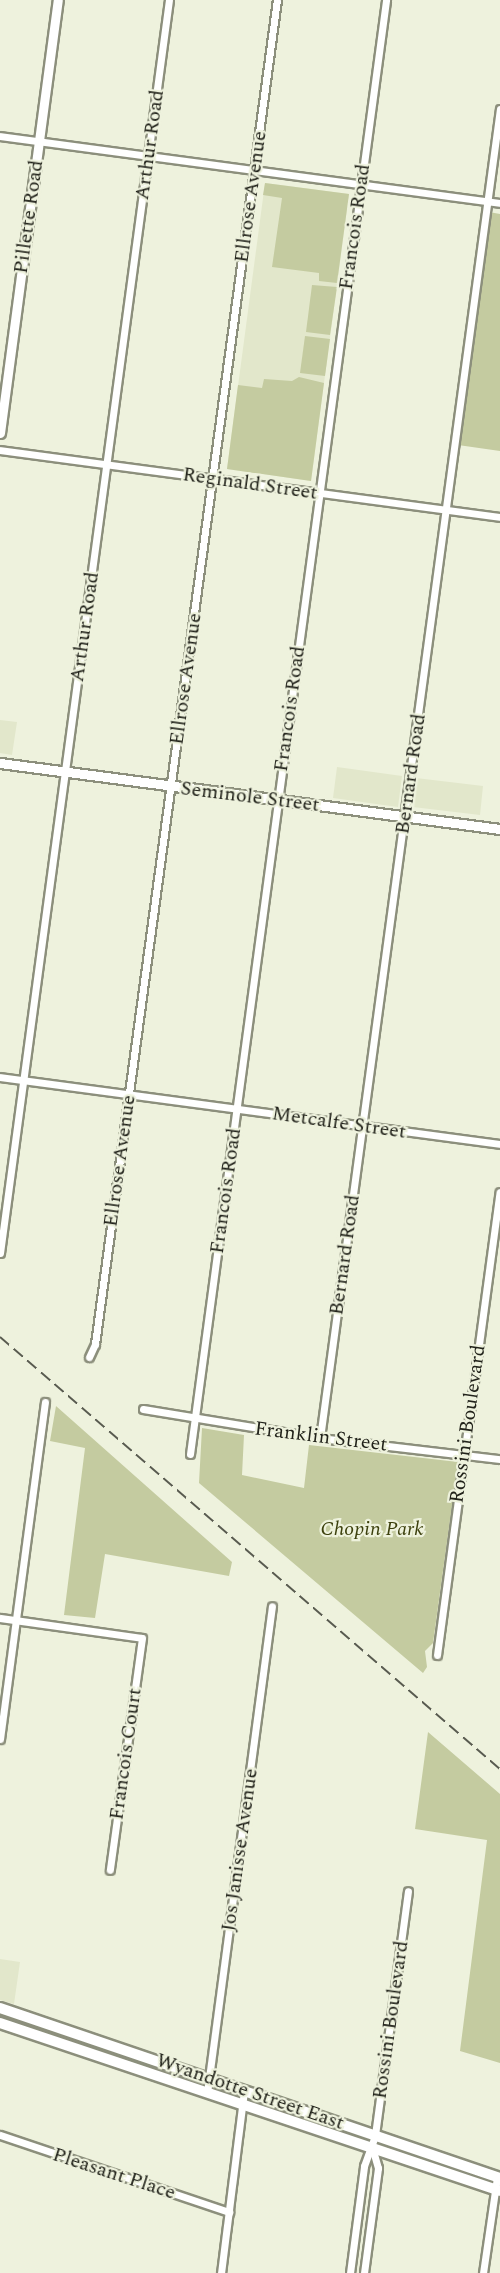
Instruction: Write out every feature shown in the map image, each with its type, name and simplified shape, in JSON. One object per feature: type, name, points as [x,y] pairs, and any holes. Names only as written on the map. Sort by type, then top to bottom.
[{"type":"main road","name":"Wyandotte Street East","points":[[0,2008],[498,2177]]},
{"type":"main road","name":"Wyandotte Street East","points":[[0,2023],[497,2190]]},
{"type":"street","name":"Pillette Road","points":[[0,434],[58,0]]},
{"type":"street","name":"Arthur Road","points":[[0,1253],[170,0]]},
{"type":"street","name":"Ellrose Avenue","points":[[89,1357],[95,1344],[277,0]]},
{"type":"street","name":"Francois Road","points":[[190,1454],[386,0]]},
{"type":"street","name":"Bernard Road","points":[[320,1438],[500,109]]},
{"type":"street","points":[[0,136],[500,203]]},
{"type":"street","name":"Reginald Street","points":[[0,450],[500,517]]},
{"type":"street","name":"Seminole Street","points":[[0,763],[500,829]]},
{"type":"street","name":"Metcalfe Street","points":[[0,1077],[500,1144]]},
{"type":"street","name":"Rossini Boulevard","points":[[437,1655],[500,1192]]},
{"type":"street","points":[[0,1739],[45,1402]]},
{"type":"street","name":"Franklin Street","points":[[143,1409],[184,1414],[195,1420],[320,1438],[500,1459]]},
{"type":"street","name":"Jos Janisse Avenue","points":[[207,2093],[272,1606]]},
{"type":"street","points":[[0,1618],[16,1621]]},
{"type":"street","name":"Francois Court","points":[[16,1621],[142,1638],[110,1870]]},
{"type":"street","name":"Rossini Boulevard","points":[[350,2273],[364,2166],[373,2150],[408,1891]]},
{"type":"street","points":[[221,2273],[244,2091]]},
{"type":"street","name":"Pleasant Place","points":[[0,2135],[229,2212]]},
{"type":"street","name":"Rossini Boulevard","points":[[364,2273],[378,2168],[373,2150]]},
{"type":"street","points":[[483,2273],[498,2177]]},
{"type":"street","points":[[353,2245],[367,2247]]},
{"type":"shaded area","points":[[265,183],[349,194],[311,481],[227,469]]},
{"type":"shaded area","points":[[0,720],[17,722],[12,755],[0,753]]},
{"type":"shaded area","points":[[337,767],[402,776],[398,807],[333,798]]},
{"type":"shaded area","points":[[416,778],[483,786],[480,815],[413,807]]},
{"type":"shaded area","points":[[0,1959],[20,1962],[14,2004],[0,2000]]},
{"type":"green space","points":[[265,183],[349,194],[337,283],[319,281],[319,273],[272,267],[282,198],[263,195]]},
{"type":"green space","points":[[489,212],[500,214],[500,451],[458,445]]},
{"type":"green space","points":[[312,285],[337,287],[330,335],[306,332]]},
{"type":"green space","points":[[305,336],[330,339],[325,376],[300,373]]},
{"type":"green space","points":[[299,377],[324,383],[311,481],[227,469],[238,385],[262,388],[264,379],[292,381]]},
{"type":"green space","points":[[56,1406],[232,1562],[229,1576],[105,1554],[95,1618],[64,1615],[85,1448],[50,1441]]},
{"type":"green space","name":"Chopin Park","points":[[202,1428],[244,1435],[242,1475],[304,1488],[309,1445],[458,1462],[433,1643],[425,1651],[427,1667],[423,1673],[199,1483]]},
{"type":"green space","points":[[428,1732],[500,1794],[500,2063],[460,2051],[487,1840],[415,1829]]},
{"type":"railway","points":[[0,1337],[500,1769]]}]
